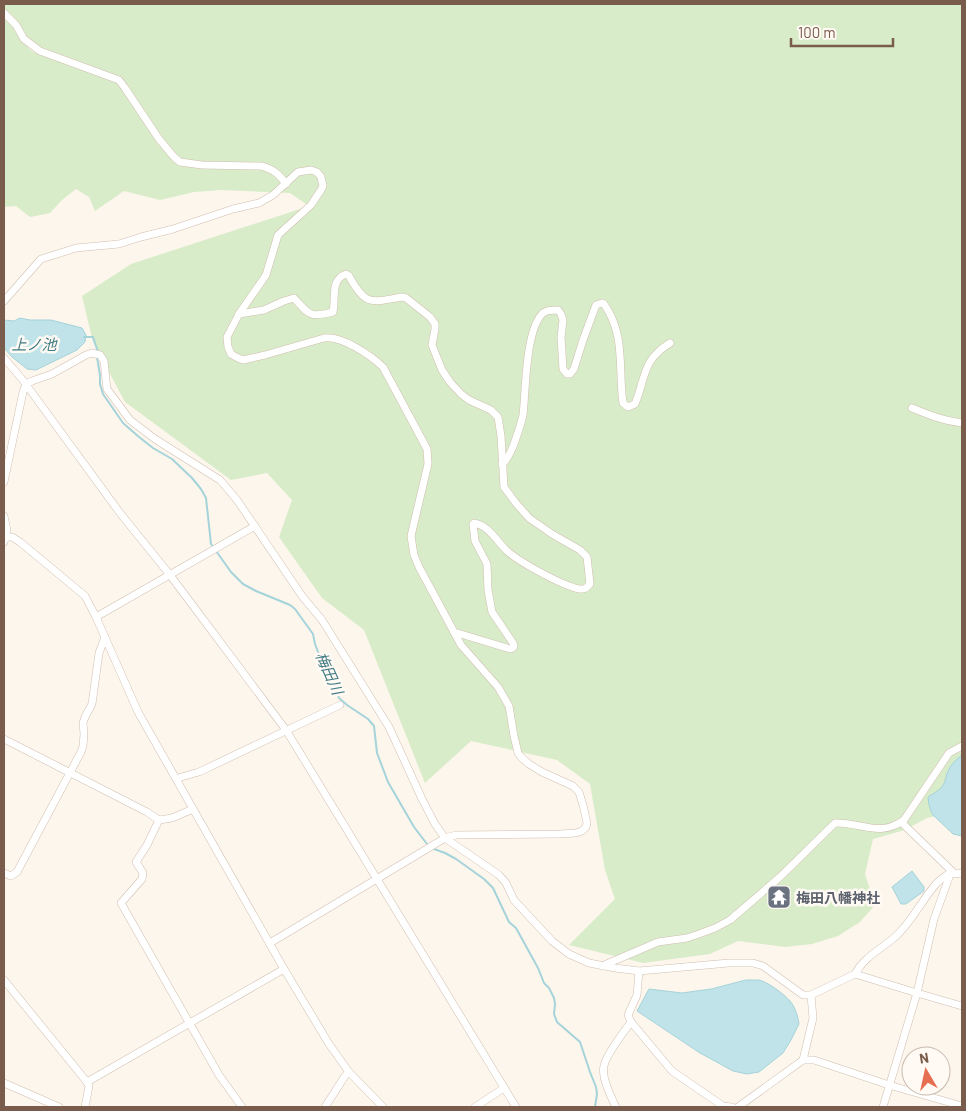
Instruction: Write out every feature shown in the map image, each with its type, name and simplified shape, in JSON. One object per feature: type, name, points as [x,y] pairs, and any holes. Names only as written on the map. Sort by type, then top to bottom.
[{"type":"street","points":[[4,13],[16,24],[24,39],[40,51],[119,80],[158,139],[180,162],[202,165],[261,166],[275,171],[286,184]]},
{"type":"street","points":[[4,301],[41,259],[76,248],[119,244],[173,229],[233,209],[259,203],[286,184],[298,172],[311,170],[317,172],[321,177],[323,186],[318,197],[278,235],[266,275],[239,314],[227,337],[228,348],[231,354],[243,360],[330,337],[350,344],[383,367],[427,449],[428,464],[411,536],[414,555],[419,567],[461,645],[498,688],[508,706],[518,753],[529,764],[573,786],[579,792],[587,823],[582,831],[560,834],[456,835],[445,838],[270,943]]},
{"type":"street","points":[[239,314],[264,310],[284,300],[294,298],[304,310],[315,315],[334,312],[334,289],[336,282],[341,276],[346,274],[350,276],[360,294],[370,301],[406,298],[430,317],[435,324],[432,345],[442,370],[450,382],[465,397],[491,410],[498,417],[504,487],[514,502],[529,518],[580,550],[587,557],[590,584],[586,588],[579,589],[528,566],[507,551],[484,527],[474,523],[472,528],[475,541],[487,564],[488,590],[492,612],[514,646],[510,650],[454,632]]},
{"type":"street","points":[[502,464],[506,462],[520,428],[532,334],[543,313],[550,310],[558,310],[561,314],[563,320],[561,337],[563,370],[570,374],[574,370],[582,340],[596,305],[604,304],[616,328],[621,355],[621,392],[623,403],[628,407],[635,404],[646,368],[654,355],[670,343]]},
{"type":"street","points":[[4,482],[26,384],[52,374],[86,354],[98,354],[104,361],[107,389],[130,420],[155,439],[220,480],[237,500],[302,596],[322,620],[388,727],[422,799],[435,824],[445,838],[499,875],[506,883],[514,900],[552,941],[578,959],[602,966],[639,971],[729,963],[753,963],[763,966],[803,995],[811,995],[855,974],[858,967],[865,960],[904,929],[936,884],[952,872]]},
{"type":"street","points":[[4,358],[26,384],[114,505],[170,575],[286,730],[516,1107]]},
{"type":"street","points":[[912,408],[935,418],[962,423]]},
{"type":"street","points":[[4,516],[7,530],[4,538],[12,537],[20,542],[85,596],[138,712],[284,968],[329,1044],[349,1072],[383,1107]]},
{"type":"street","points":[[96,617],[255,526]]},
{"type":"street","points":[[4,873],[11,876],[18,872],[84,746],[83,723],[92,704],[104,637]]},
{"type":"street","points":[[177,780],[199,772],[340,705]]},
{"type":"street","points":[[4,739],[147,812],[159,820],[172,818],[193,810]]},
{"type":"street","points":[[602,966],[658,942],[687,938],[715,928],[730,920],[780,877],[835,823],[845,822],[880,829],[891,827],[901,822],[949,753],[962,746]]},
{"type":"street","points":[[159,820],[136,862],[143,873],[142,879],[121,903],[219,1075],[242,1107]]},
{"type":"street","points":[[901,822],[954,874],[962,873]]},
{"type":"street","points":[[883,1107],[916,993],[934,918],[952,872]]},
{"type":"street","points":[[87,1082],[284,968]]},
{"type":"street","points":[[639,971],[637,995],[628,1016],[631,1022],[672,1071],[723,1106],[732,1107]]},
{"type":"street","points":[[855,974],[962,1006]]},
{"type":"street","points":[[4,980],[87,1082],[89,1086],[85,1107]]},
{"type":"street","points":[[803,1060],[813,1018],[811,995]]},
{"type":"street","points":[[616,1107],[604,1076],[604,1065],[611,1051],[631,1022]]},
{"type":"street","points":[[738,1107],[803,1060],[814,1060],[889,1085],[962,1106]]},
{"type":"street","points":[[324,1107],[349,1072]]},
{"type":"street","points":[[4,1083],[59,1107]]},
{"type":"street","points":[[475,1107],[504,1088]]},
{"type":"green space","points":[[4,4],[962,4],[962,815],[952,813],[927,818],[905,830],[873,839],[865,874],[875,905],[860,922],[838,936],[812,944],[785,947],[738,941],[710,954],[643,963],[569,945],[615,899],[605,870],[590,784],[557,760],[471,741],[425,783],[364,630],[322,598],[279,537],[292,500],[267,473],[231,480],[125,402],[93,342],[82,296],[131,264],[309,206],[290,193],[221,190],[194,192],[160,200],[124,191],[95,211],[89,197],[76,189],[50,213],[30,217],[16,206],[4,207],[4,18],[30,49],[41,55],[37,46],[27,37],[16,20],[4,10]]},
{"type":"water","name":"上ノ池","points":[[20,318],[51,320],[82,328],[86,335],[85,342],[77,350],[36,370],[27,369],[4,348],[4,320],[14,321]]},
{"type":"water","points":[[962,755],[962,836],[953,834],[932,814],[928,797],[942,787],[950,767]]},
{"type":"water","points":[[912,871],[924,887],[924,891],[906,904],[901,904],[892,887]]},
{"type":"water","points":[[746,980],[763,981],[784,995],[793,1006],[799,1024],[783,1053],[759,1072],[747,1074],[733,1071],[700,1053],[637,1011],[649,989],[682,993],[711,989]]},
{"type":"waterway","name":"梅田川","points":[[84,337],[93,337],[98,352]]},
{"type":"waterway","name":"梅田川","points":[[97,357],[103,394],[123,423],[153,448],[172,459],[201,489],[206,498],[211,544],[231,572],[243,584],[290,605],[313,634],[323,665],[329,673],[339,698],[368,719],[374,726],[377,753],[388,782],[414,827],[427,844],[456,859],[484,879],[493,888],[509,922],[516,928],[544,983],[554,998],[554,1014],[557,1022],[580,1042],[596,1087],[595,1107]]},
{"type":"place","name":"梅田八幡神社","points":[[779,897]]}]
